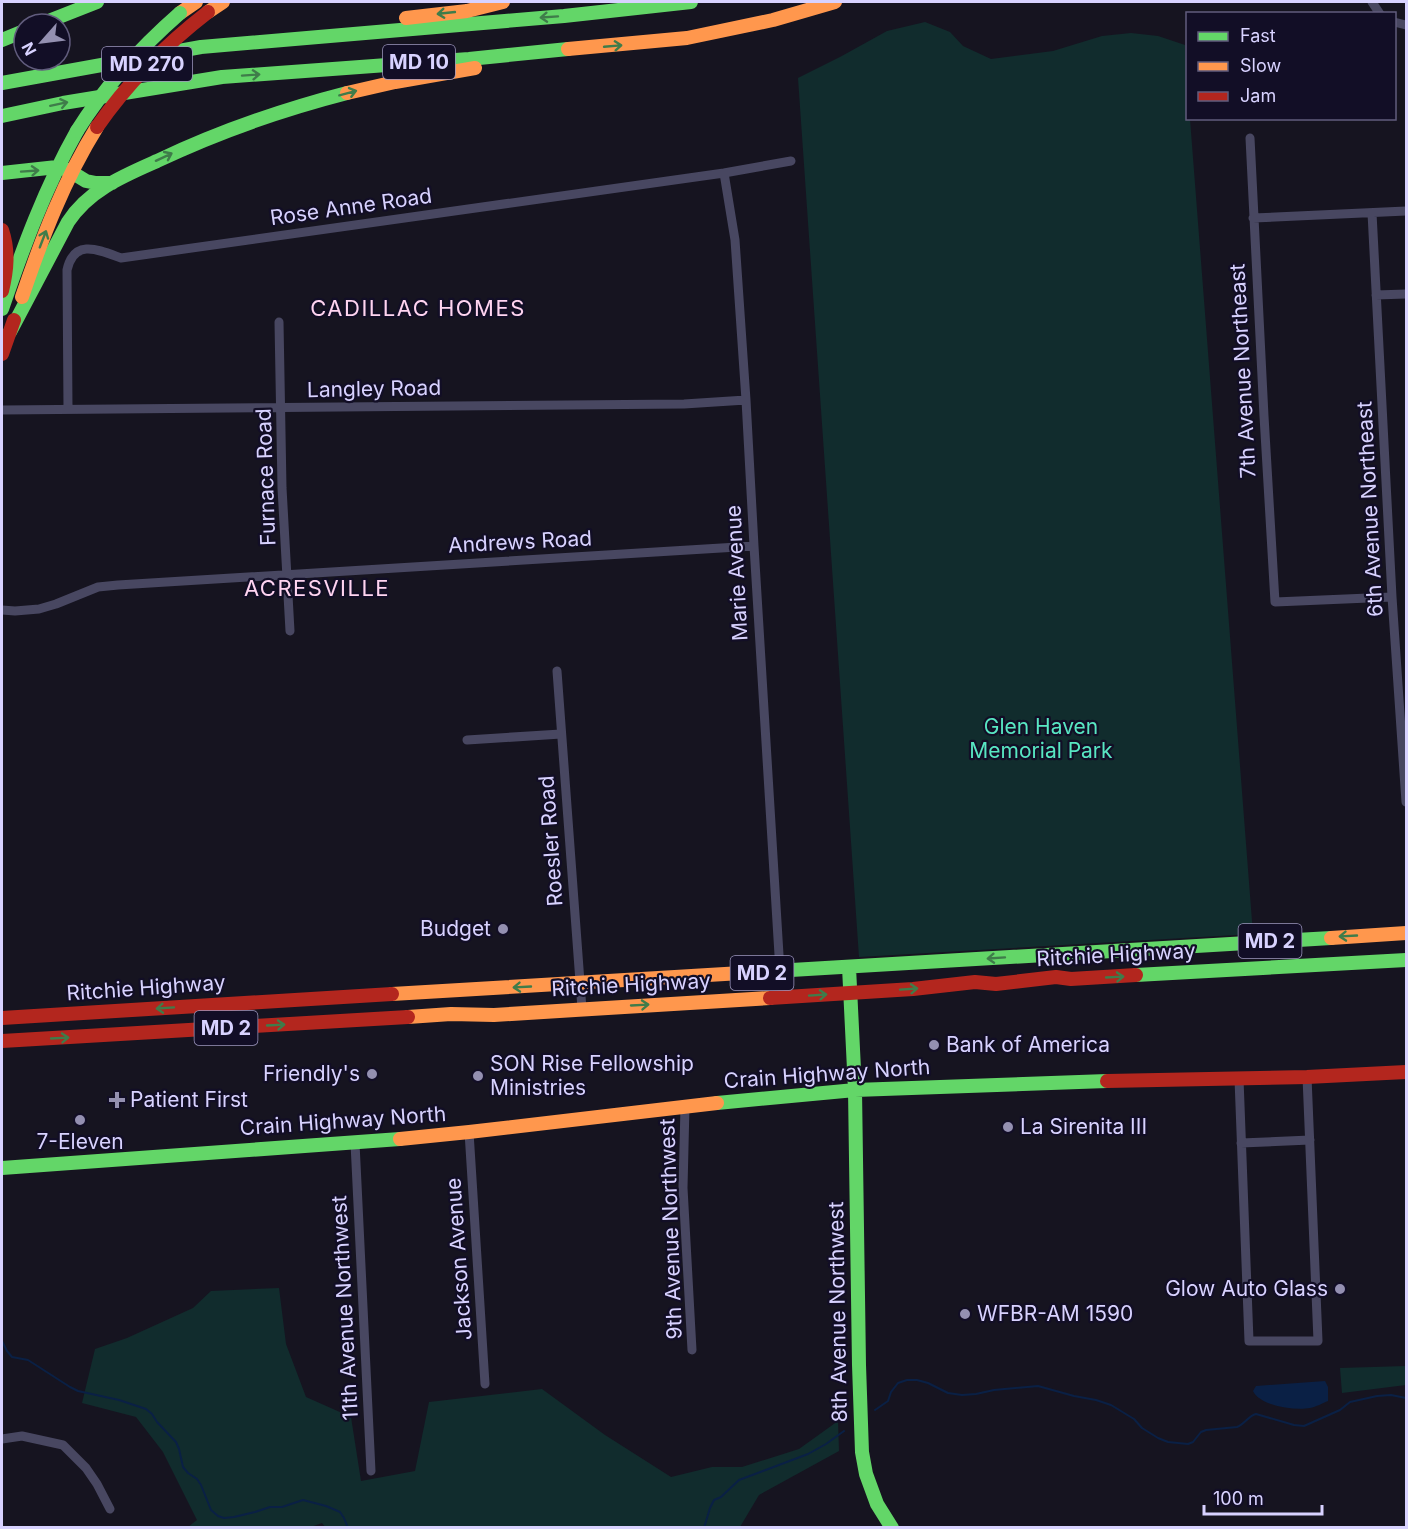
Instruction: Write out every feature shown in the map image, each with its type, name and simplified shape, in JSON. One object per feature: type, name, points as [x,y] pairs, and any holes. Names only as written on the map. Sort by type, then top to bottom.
[{"type":"main road","points":[[72,12],[97,2]]},
{"type":"main road","name":"MD 270","points":[[2,309],[29,231],[57,168],[77,131],[119,71],[156,33],[196,2]]},
{"type":"main road","name":"MD 270","points":[[2,354],[43,240],[84,148],[97,127],[130,82],[150,60],[182,31],[223,2]]},
{"type":"main road","points":[[201,47],[228,38],[322,25],[472,10],[503,2]]},
{"type":"main road","name":"MD 10","points":[[2,83],[201,47],[564,16],[691,2]]},
{"type":"main road","name":"MD 10","points":[[2,117],[63,103],[222,77],[469,59],[687,38],[732,30],[835,2]]},
{"type":"main road","points":[[10,332],[68,222],[80,207],[112,183],[198,141],[305,104],[435,74],[554,59],[572,50]]},
{"type":"main road","points":[[2,173],[57,168],[66,169],[90,182],[112,183]]},
{"type":"main road","points":[[2,230],[7,262],[2,291]]},
{"type":"main road","name":"Ritchie Highway","points":[[2,1018],[1407,933]]},
{"type":"main road","name":"Ritchie Highway","points":[[2,1041],[451,1014],[494,1015],[913,989],[975,982],[996,984],[1056,977],[1071,979],[1407,960]]},
{"type":"main road","name":"8th Avenue Northwest","points":[[849,967],[855,1090],[862,1452],[866,1474],[877,1504],[892,1527]]},
{"type":"main road","name":"Crain Highway North","points":[[2,1168],[355,1143],[685,1106],[855,1090],[1407,1072]]},
{"type":"street","name":"7th Avenue Northeast","points":[[1250,138],[1275,602],[1392,597]]},
{"type":"street","name":"Rose Anne Road","points":[[68,409],[67,270],[69,261],[75,253],[84,249],[89,248],[121,258],[791,161]]},
{"type":"street","name":"Marie Avenue","points":[[724,172],[735,240],[780,971]]},
{"type":"street","points":[[1253,218],[1407,211]]},
{"type":"street","name":"6th Avenue Northeast","points":[[1372,213],[1392,597],[1407,802]]},
{"type":"street","points":[[1376,295],[1407,294]]},
{"type":"street","name":"Furnace Road","points":[[279,322],[282,488],[290,631]]},
{"type":"street","name":"Langley Road","points":[[2,410],[684,404],[746,400]]},
{"type":"street","name":"Andrews Road","points":[[2,610],[39,609],[98,587],[118,585],[754,546]]},
{"type":"street","name":"Roesler Road","points":[[557,671],[582,1009]]},
{"type":"street","points":[[467,740],[561,734]]},
{"type":"street","points":[[1239,1079],[1249,1341],[1318,1341],[1307,1077]]},
{"type":"street","name":"9th Avenue Northwest","points":[[685,1106],[683,1188],[693,1350]]},
{"type":"street","name":"Jackson Avenue","points":[[469,1132],[485,1384]]},
{"type":"street","points":[[1241,1143],[1310,1140]]},
{"type":"street","name":"11th Avenue Northwest","points":[[355,1143],[371,1471]]},
{"type":"street","points":[[2,1439],[22,1436],[63,1445],[86,1468],[110,1509]]},
{"type":"green space","name":"Glen Haven Memorial Park","points":[[925,22],[950,32],[963,46],[991,59],[1053,51],[1102,36],[1131,33],[1158,36],[1185,45],[1186,120],[1190,120],[1253,934],[859,957],[798,78],[887,31]]},
{"type":"green space","points":[[279,1288],[286,1344],[306,1397],[351,1417],[361,1481],[415,1471],[429,1402],[542,1389],[605,1435],[671,1477],[712,1467],[742,1467],[799,1449],[838,1421],[839,1451],[759,1495],[740,1527],[326,1528],[322,1523],[308,1528],[188,1527],[197,1520],[163,1452],[136,1417],[82,1403],[95,1349],[127,1338],[193,1308],[211,1291]]},
{"type":"green space","points":[[1406,1366],[1406,1385],[1342,1393],[1340,1368]]},
{"type":"water","points":[[1325,1381],[1328,1387],[1328,1401],[1310,1408],[1296,1409],[1270,1404],[1253,1391],[1256,1386]]},
{"type":"waterway","points":[[2,1341],[12,1357],[28,1360],[78,1391],[146,1409],[176,1442],[183,1467],[197,1479],[211,1510],[218,1516],[234,1517],[303,1500],[340,1512],[348,1528]]},
{"type":"waterway","points":[[875,1410],[888,1401],[898,1383],[907,1380],[917,1380],[948,1393],[962,1395],[1038,1386],[1111,1405],[1158,1438],[1168,1442],[1188,1444],[1193,1442],[1201,1432],[1237,1427],[1256,1414],[1304,1426],[1340,1410],[1350,1402],[1377,1396],[1391,1395],[1406,1398]]},
{"type":"waterway","points":[[704,1528],[714,1500],[721,1497],[739,1480],[808,1454],[844,1431]]},
{"type":"traffic: fast","points":[[72,12],[97,2]]},
{"type":"traffic: fast","points":[[2,83],[201,47],[564,16],[691,2]]},
{"type":"traffic: fast","points":[[77,131],[99,98],[124,68],[180,13]]},
{"type":"traffic: fast","points":[[2,40],[12,36]]},
{"type":"traffic: fast","points":[[2,116],[63,103],[222,77],[469,59],[568,49]]},
{"type":"traffic: fast","points":[[10,332],[68,222],[76,211],[96,193],[132,172],[227,131],[274,114],[347,93]]},
{"type":"traffic: fast","points":[[2,309],[35,218],[77,131]]},
{"type":"traffic: fast","points":[[2,173],[57,167],[68,170],[86,181],[112,183]]},
{"type":"traffic: fast","points":[[758,972],[1331,938]]},
{"type":"traffic: fast","points":[[1136,975],[1406,960]]},
{"type":"traffic: fast","points":[[849,967],[855,1090],[862,1452],[866,1474],[877,1504],[892,1528]]},
{"type":"traffic: fast","points":[[717,1103],[855,1090],[1107,1081]]},
{"type":"traffic: fast","points":[[2,1168],[400,1139]]},
{"type":"traffic: slow","points":[[180,13],[196,2]]},
{"type":"traffic: slow","points":[[208,12],[223,2]]},
{"type":"traffic: slow","points":[[406,18],[467,11],[503,2]]},
{"type":"traffic: slow","points":[[568,49],[687,38],[773,20],[835,2]]},
{"type":"traffic: slow","points":[[347,93],[475,68]]},
{"type":"traffic: slow","points":[[22,297],[55,210],[74,168],[97,127]]},
{"type":"traffic: slow","points":[[1331,938],[1406,933]]},
{"type":"traffic: slow","points":[[392,994],[758,972]]},
{"type":"traffic: slow","points":[[408,1017],[451,1014],[494,1015],[770,998]]},
{"type":"traffic: slow","points":[[400,1139],[717,1103]]},
{"type":"traffic: jam","points":[[97,127],[148,65],[208,12]]},
{"type":"traffic: jam","points":[[2,230],[6,245],[2,291]]},
{"type":"traffic: jam","points":[[2,354],[14,320]]},
{"type":"traffic: jam","points":[[770,998],[913,989],[975,982],[996,984],[1056,977],[1071,979],[1136,975]]},
{"type":"traffic: jam","points":[[2,1018],[392,994]]},
{"type":"traffic: jam","points":[[2,1041],[408,1017]]},
{"type":"traffic: jam","points":[[1107,1081],[1307,1077],[1406,1072]]},
{"type":"place","name":"Budget","points":[[503,929]]},
{"type":"place","name":"Bank of America","points":[[934,1045]]},
{"type":"place","name":"Friendly's","points":[[372,1074]]},
{"type":"place","name":"SON Rise Fellowship Ministries","points":[[478,1076]]},
{"type":"place","name":"Patient First","points":[[117,1100]]},
{"type":"place","name":"7-Eleven","points":[[80,1120]]},
{"type":"place","name":"La Sirenita III","points":[[1008,1127]]},
{"type":"place","name":"Glow Auto Glass","points":[[1340,1289]]},
{"type":"place","name":"WFBR-AM 1590","points":[[965,1314]]},
{"type":"district","name":"CADILLAC HOMES","points":[[418,308]]},
{"type":"district","name":"ACRESVILLE","points":[[317,588]]}]
